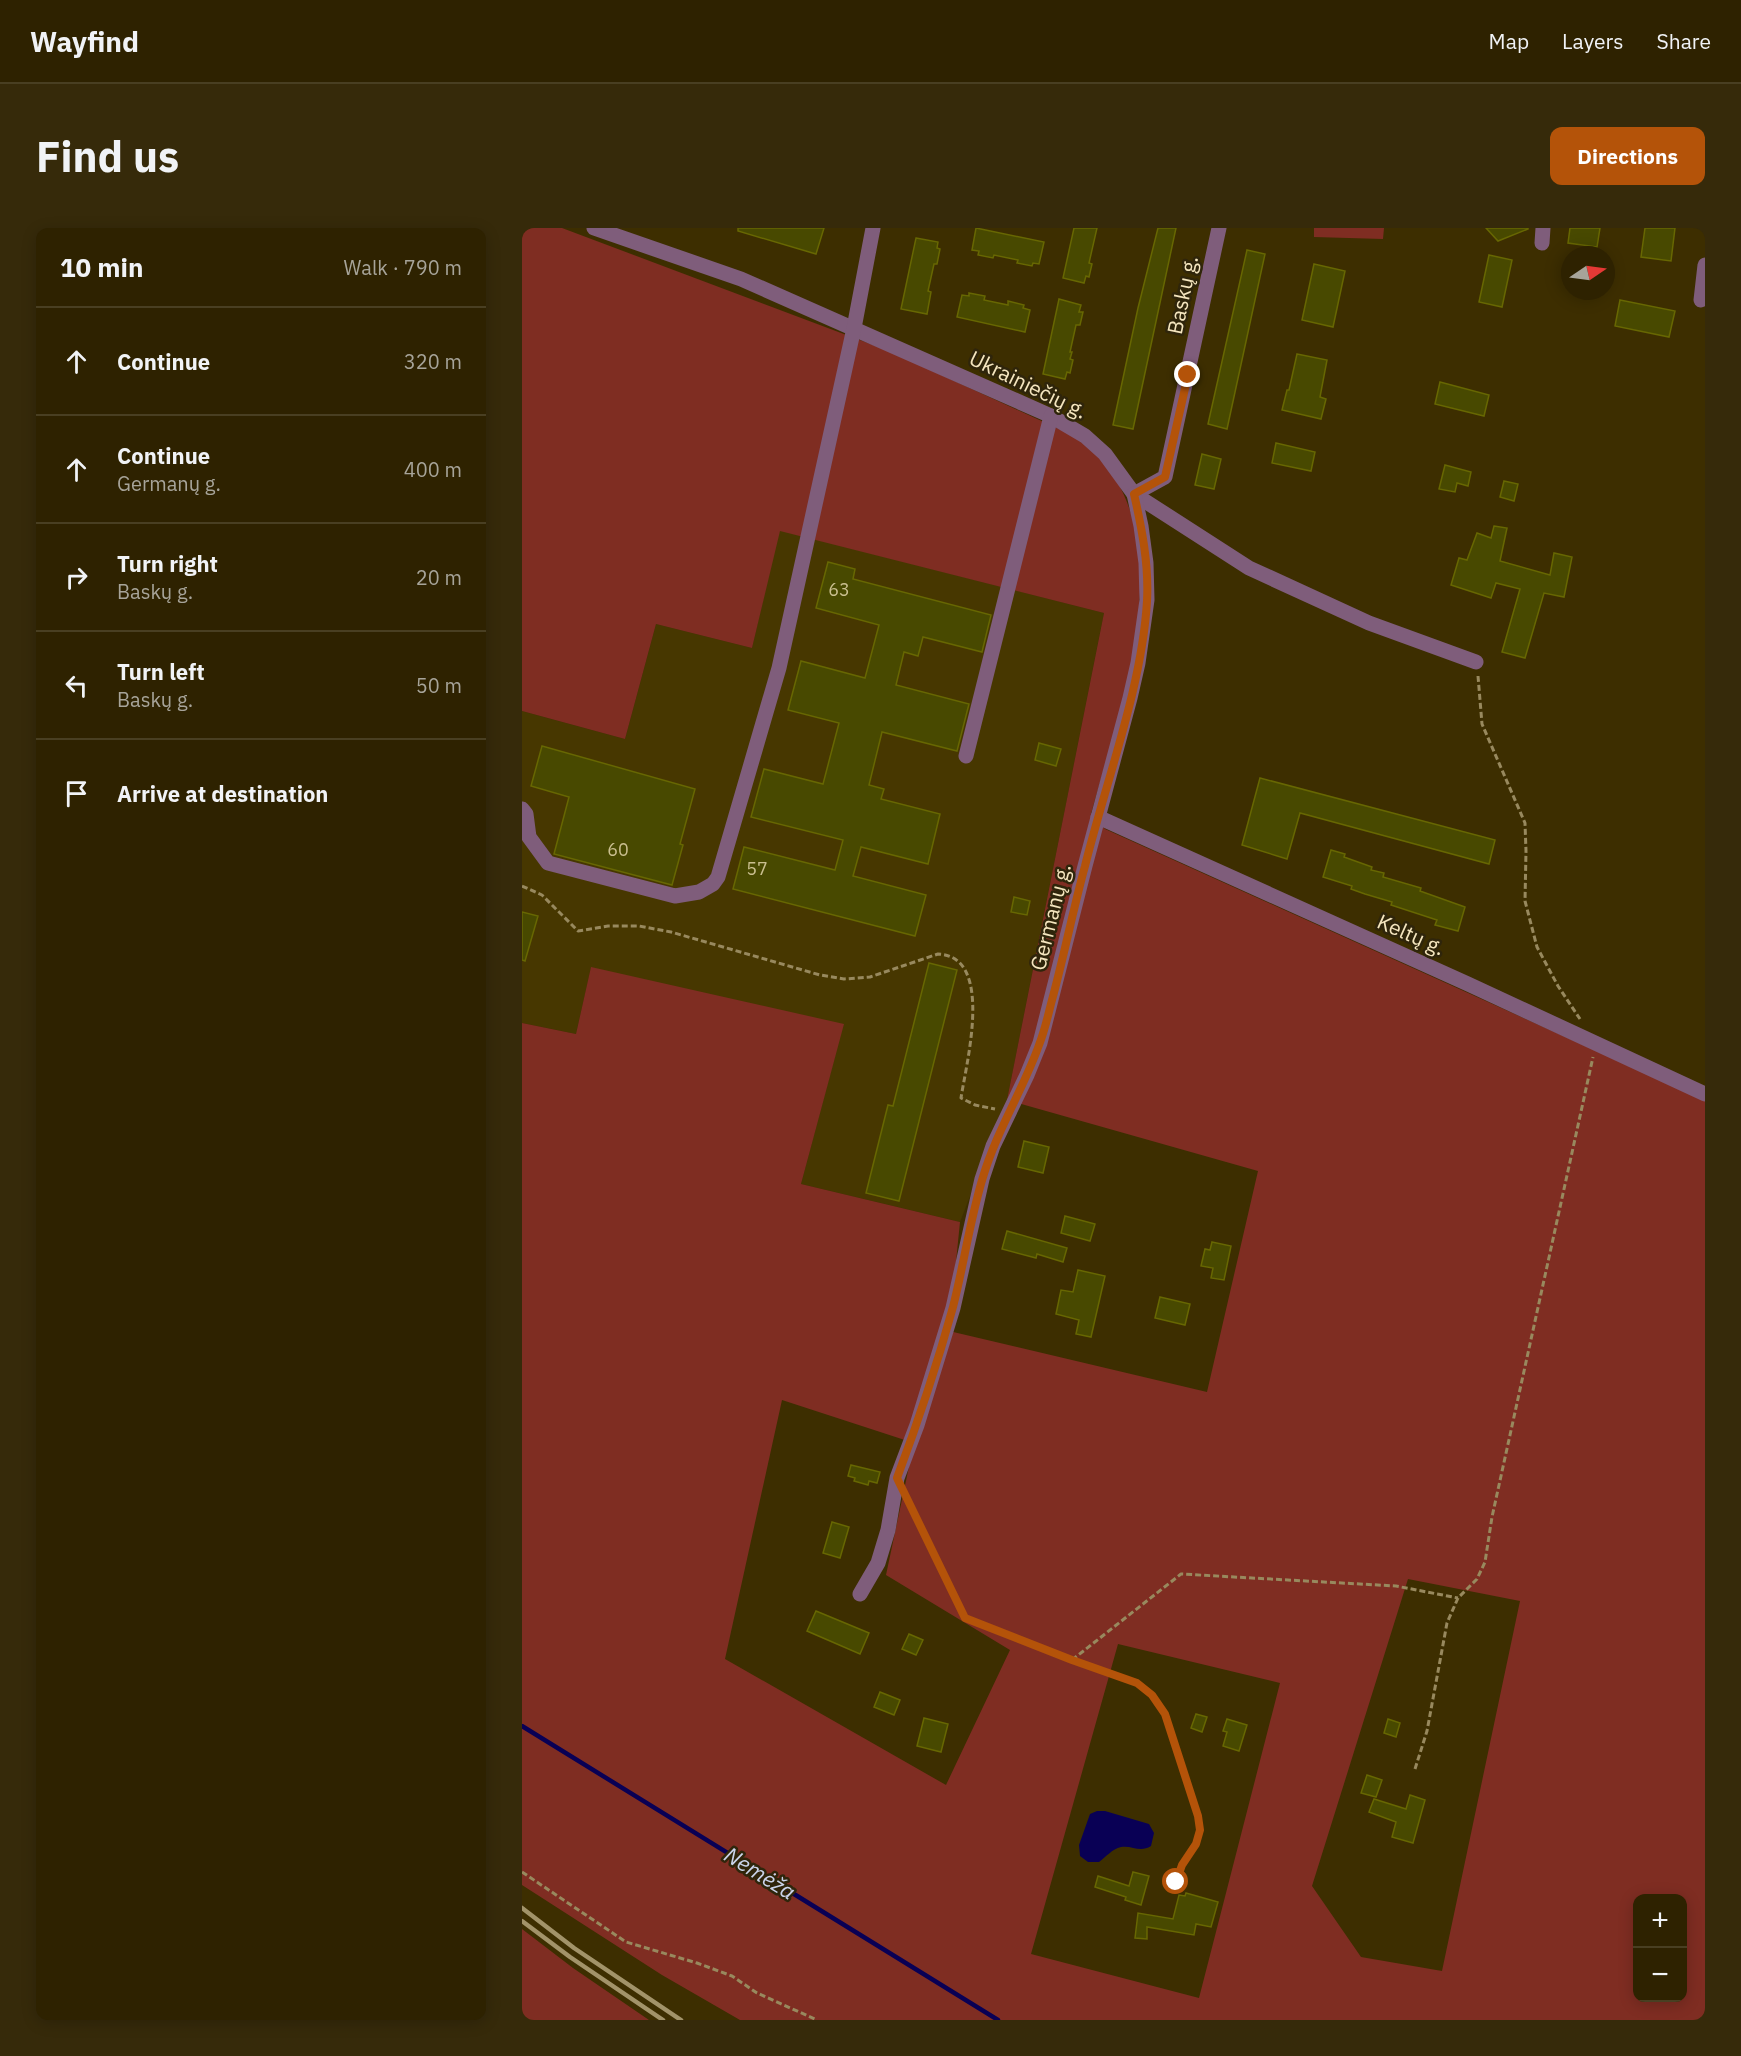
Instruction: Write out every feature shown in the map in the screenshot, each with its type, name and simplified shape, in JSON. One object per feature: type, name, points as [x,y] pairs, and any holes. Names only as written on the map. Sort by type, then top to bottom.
[{"type":"street","name":"Ukrainiečių g.","points":[[594,228],[741,279],[1051,416],[1085,436],[1098,448],[1134,494],[1249,567],[1369,622],[1476,662]]},
{"type":"street","points":[[522,809],[526,814],[529,837],[548,862],[675,896],[699,892],[713,884],[718,878],[779,668],[854,328],[873,228]]},
{"type":"street","name":"Baskų g.","points":[[1134,494],[1165,477],[1219,228]]},
{"type":"street","points":[[1701,300],[1705,265]]},
{"type":"street","points":[[966,756],[1051,416]]},
{"type":"street","name":"Germanų g.","points":[[860,1594],[878,1563],[888,1530],[897,1478],[917,1425],[943,1340],[960,1279],[982,1179],[993,1146],[1040,1043],[1130,698],[1144,631],[1147,600],[1146,563],[1134,494]]},
{"type":"street","name":"Keltų g.","points":[[1098,817],[1705,1094]]},
{"type":"path","points":[[1415,1769],[1427,1731],[1447,1623],[1458,1598],[1477,1579],[1485,1562],[1492,1517],[1596,1044],[1558,986],[1537,947],[1525,901],[1525,823],[1482,724],[1476,662]]},
{"type":"path","points":[[522,886],[542,896],[578,931],[608,926],[639,926],[671,932],[844,979],[870,977],[938,954],[956,957],[969,978],[973,993],[973,1018],[961,1098],[975,1105],[1008,1113]]},
{"type":"path","points":[[908,1499],[965,1618],[1137,1683],[1152,1695],[1165,1714],[1198,1816],[1200,1830],[1196,1844],[1182,1865],[1176,1882]]},
{"type":"path","points":[[1072,1660],[1181,1575],[1396,1586],[1458,1598]]},
{"type":"path","points":[[522,1872],[626,1942],[732,1976],[757,1993],[817,2020]]},
{"type":"shaded area","points":[[522,228],[562,228],[889,351],[1070,434],[1086,445],[1095,453],[1122,490],[1136,532],[1140,579],[1137,628],[1128,678],[1091,814],[1105,829],[1705,1100],[1705,2020],[740,2020],[662,1975],[522,1885],[522,1023],[576,1034],[591,967],[844,1024],[801,1184],[960,1222],[949,1331],[1207,1392],[1258,1171],[1007,1100],[1104,613],[780,531],[752,648],[656,624],[625,739],[522,711]],"holes":[[[782,1400],[914,1443],[886,1575],[1010,1650],[946,1785],[725,1659]],[[1408,1579],[1520,1601],[1442,1971],[1361,1957],[1312,1886]],[[1118,1644],[1280,1683],[1199,1998],[1031,1954]]]},
{"type":"shaded area","points":[[1314,228],[1384,228],[1383,239],[1314,237]]},
{"type":"shaded area","points":[[779,530],[1104,613],[1007,1100],[960,1222],[801,1184],[843,1025],[591,968],[576,1034],[522,1023],[522,711],[625,739],[656,624],[752,648]]},
{"type":"shaded area","points":[[1105,1811],[1149,1824],[1154,1833],[1151,1846],[1143,1849],[1121,1847],[1099,1862],[1088,1862],[1080,1856],[1079,1845],[1090,1814]]},
{"type":"shaded area","points":[[522,1929],[573,1968],[649,2020],[522,2020]]},
{"type":"building","points":[[738,228],[824,228],[816,254],[738,231]]},
{"type":"building","points":[[976,228],[1044,242],[1039,264],[1033,263],[1032,266],[1017,263],[1018,260],[994,255],[993,258],[978,255],[979,251],[972,250]]},
{"type":"building","points":[[1074,228],[1097,228],[1089,263],[1092,264],[1089,277],[1086,276],[1084,283],[1063,278]]},
{"type":"building","points":[[1158,228],[1176,228],[1133,429],[1113,425]]},
{"type":"building","points":[[1486,228],[1528,228],[1528,229],[1498,241]]},
{"type":"building","points":[[1570,228],[1600,228],[1597,246],[1568,243]]},
{"type":"building","points":[[1645,228],[1675,228],[1671,261],[1641,257]]},
{"type":"building","points":[[916,238],[938,242],[937,248],[940,249],[928,291],[931,292],[927,314],[901,309]]},
{"type":"building","points":[[1247,250],[1265,254],[1227,429],[1208,424]]},
{"type":"building","points":[[1489,255],[1512,260],[1502,307],[1479,302]]},
{"type":"building","points":[[1314,264],[1345,271],[1333,327],[1302,320]]},
{"type":"building","points":[[969,293],[985,296],[984,300],[1008,305],[1008,301],[1024,305],[1023,308],[1030,310],[1025,332],[957,317],[962,295],[969,296]]},
{"type":"building","points":[[1059,299],[1081,305],[1079,312],[1083,312],[1080,325],[1076,325],[1070,352],[1072,352],[1070,359],[1073,360],[1070,373],[1067,372],[1065,379],[1043,374]]},
{"type":"building","points":[[1620,300],[1675,311],[1669,337],[1615,326]]},
{"type":"building","points":[[1297,354],[1327,360],[1320,397],[1326,399],[1321,419],[1282,410]]},
{"type":"building","points":[[1440,382],[1489,395],[1484,416],[1435,404]]},
{"type":"building","points":[[1276,443],[1315,452],[1311,471],[1272,463]]},
{"type":"building","points":[[1202,454],[1221,459],[1214,489],[1195,485]]},
{"type":"building","points":[[1445,465],[1471,472],[1468,486],[1457,483],[1455,492],[1439,489]]},
{"type":"building","points":[[1504,481],[1518,484],[1514,501],[1500,497]]},
{"type":"building","points":[[1494,526],[1507,528],[1500,561],[1550,575],[1554,553],[1572,557],[1564,597],[1544,593],[1525,658],[1502,652],[1520,589],[1496,583],[1491,598],[1451,585],[1459,558],[1467,560],[1477,533],[1491,538]]},
{"type":"building","points":[[828,562],[855,569],[853,579],[991,615],[982,652],[923,637],[918,656],[904,652],[896,685],[969,704],[957,751],[882,732],[869,785],[884,789],[881,799],[940,814],[928,864],[861,847],[853,876],[926,895],[915,936],[733,889],[744,847],[835,870],[843,840],[751,817],[764,769],[823,784],[839,723],[788,710],[801,661],[865,678],[879,625],[816,608]]},
{"type":"building","points":[[1039,743],[1061,749],[1056,766],[1035,760]]},
{"type":"building","points":[[542,746],[695,789],[672,885],[554,854],[569,797],[531,786]]},
{"type":"building","points":[[1260,778],[1495,840],[1489,864],[1300,813],[1287,859],[1242,845]]},
{"type":"building","points":[[1331,850],[1372,867],[1371,870],[1384,873],[1383,877],[1421,888],[1420,891],[1465,907],[1458,931],[1435,925],[1437,920],[1391,905],[1392,902],[1323,877]]},
{"type":"building","points":[[1014,897],[1030,901],[1027,915],[1011,912]]},
{"type":"building","points":[[522,912],[538,916],[525,961],[522,960]]},
{"type":"building","points":[[929,963],[957,970],[899,1201],[866,1193],[888,1105],[893,1106]]},
{"type":"building","points":[[1024,1141],[1049,1147],[1043,1173],[1018,1167]]},
{"type":"building","points":[[1065,1216],[1095,1224],[1090,1241],[1061,1233]]},
{"type":"building","points":[[1007,1231],[1067,1248],[1063,1262],[1037,1254],[1036,1258],[1002,1249]]},
{"type":"building","points":[[1212,1242],[1231,1246],[1224,1280],[1211,1278],[1213,1268],[1201,1266],[1205,1249],[1210,1250]]},
{"type":"building","points":[[1078,1270],[1105,1276],[1091,1337],[1076,1334],[1079,1320],[1056,1314],[1061,1290],[1073,1292]]},
{"type":"building","points":[[1160,1297],[1190,1304],[1185,1325],[1155,1318]]},
{"type":"building","points":[[851,1465],[880,1472],[877,1483],[869,1481],[868,1485],[854,1481],[855,1478],[848,1476]]},
{"type":"building","points":[[832,1522],[849,1527],[840,1558],[823,1553]]},
{"type":"building","points":[[816,1611],[869,1633],[860,1654],[807,1631]]},
{"type":"building","points":[[909,1634],[923,1640],[916,1655],[902,1649]]},
{"type":"building","points":[[880,1692],[900,1700],[894,1715],[874,1707]]},
{"type":"building","points":[[1196,1714],[1207,1717],[1202,1732],[1191,1728]]},
{"type":"building","points":[[924,1718],[948,1724],[941,1752],[917,1746]]},
{"type":"building","points":[[1227,1719],[1247,1725],[1239,1751],[1223,1746],[1227,1732],[1223,1731]]},
{"type":"building","points":[[1388,1719],[1400,1723],[1396,1737],[1384,1733]]},
{"type":"building","points":[[1367,1775],[1382,1780],[1376,1797],[1361,1793]]},
{"type":"building","points":[[1410,1795],[1425,1800],[1413,1843],[1392,1837],[1396,1822],[1369,1812],[1374,1799],[1406,1809]]},
{"type":"building","points":[[1133,1872],[1149,1876],[1141,1905],[1125,1900],[1126,1897],[1095,1887],[1098,1876],[1129,1886]]},
{"type":"building","points":[[1186,1893],[1218,1902],[1211,1927],[1196,1924],[1194,1935],[1147,1927],[1147,1939],[1135,1938],[1138,1913],[1173,1919],[1179,1895],[1185,1896]]},
{"type":"waterway","name":"Nemėža","points":[[522,1726],[998,2020]]},
{"type":"railway","points":[[522,1908],[574,1948],[681,2020]]},
{"type":"railway","points":[[522,1921],[570,1957],[663,2020]]},
{"type":"route","points":[[1176,1882],[1182,1865],[1196,1844],[1200,1830],[1198,1816],[1165,1714],[1152,1695],[1137,1683],[965,1618],[897,1478],[917,1425],[953,1308],[982,1179],[993,1146],[1040,1043],[1062,963],[1084,866],[1130,698],[1144,631],[1147,600],[1146,563],[1134,494],[1165,477],[1188,375]]}]
